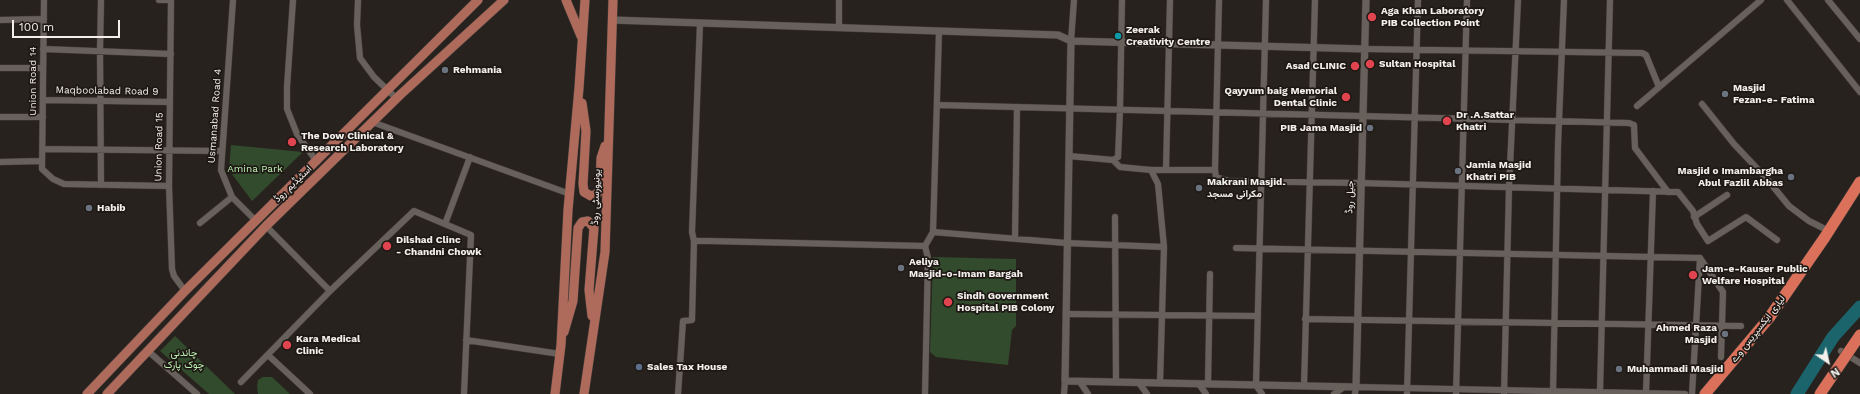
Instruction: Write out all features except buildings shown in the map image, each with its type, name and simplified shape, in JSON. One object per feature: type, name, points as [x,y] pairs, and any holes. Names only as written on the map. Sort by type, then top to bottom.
[{"type":"highway","name":"لیاری ایکسپریس وے","points":[[1705,394],[1769,318],[1829,231],[1860,182]]},
{"type":"highway","points":[[1820,394],[1860,335]]},
{"type":"main road","name":"اسٹیڈیم روڈ","points":[[87,394],[185,291],[317,162],[478,0]]},
{"type":"main road","name":"اسٹیڈیم روڈ","points":[[107,394],[266,226],[372,122],[504,0]]},
{"type":"main road","points":[[566,0],[582,39]]},
{"type":"main road","points":[[555,394],[560,349],[561,307],[585,0]]},
{"type":"main road","name":"یونیورسٹی روڈ","points":[[584,394],[605,252],[613,0]]},
{"type":"main road","points":[[579,88],[586,131],[583,184],[584,192],[591,196],[597,194],[600,189],[601,158],[609,133]]},
{"type":"main road","points":[[560,349],[573,301],[578,228],[582,222],[588,221],[594,228],[588,290],[594,333]]},
{"type":"street","name":"Union Road 14","points":[[42,161],[44,0]]},
{"type":"street","points":[[101,0],[101,185]]},
{"type":"street","points":[[159,0],[171,0]]},
{"type":"street","name":"Union Road 15","points":[[171,0],[169,186],[172,269],[174,276],[185,291]]},
{"type":"street","name":"Usmanabad Road 4","points":[[233,0],[221,170],[232,197],[256,220]]},
{"type":"street","points":[[293,0],[287,86],[287,109],[298,134],[317,162]]},
{"type":"street","points":[[358,0],[357,25],[360,58],[374,77],[397,99]]},
{"type":"street","points":[[839,0],[839,28]]},
{"type":"street","points":[[1064,394],[1071,41],[1074,0]]},
{"type":"street","points":[[1113,160],[1118,157],[1122,0]]},
{"type":"street","points":[[1166,170],[1170,0]]},
{"type":"street","points":[[1219,0],[1216,177],[1229,181],[1413,184],[1678,192],[1692,211],[1708,241],[1746,217],[1777,240]]},
{"type":"street","points":[[1262,394],[1256,385],[1266,0]]},
{"type":"street","points":[[1304,386],[1315,0]]},
{"type":"street","name":"جیل روڈ","points":[[1356,391],[1358,250],[1366,0]]},
{"type":"street","points":[[1407,391],[1418,0]]},
{"type":"street","points":[[1456,392],[1467,0]]},
{"type":"street","points":[[1504,392],[1509,187],[1518,0]]},
{"type":"street","points":[[1553,393],[1557,188],[1564,0]]},
{"type":"street","points":[[1600,392],[1610,0]]},
{"type":"street","points":[[1637,106],[1761,0]]},
{"type":"street","points":[[1787,0],[1860,92]]},
{"type":"street","points":[[1828,0],[1860,39]]},
{"type":"street","points":[[0,20],[44,19]]},
{"type":"street","points":[[612,20],[1058,35],[1071,41],[1218,45],[1265,48],[1516,52],[1608,51],[1644,54],[1659,87]]},
{"type":"street","points":[[678,394],[683,321],[692,320],[694,241],[692,232],[700,23]]},
{"type":"street","points":[[925,394],[928,258],[925,246],[933,232],[939,32]]},
{"type":"street","points":[[43,49],[171,54]]},
{"type":"street","points":[[0,68],[43,68]]},
{"type":"street","name":"Maqboolabad Road 9","points":[[43,100],[170,102]]},
{"type":"street","points":[[938,104],[1311,116],[1560,120],[1633,124],[1635,148],[1668,192]]},
{"type":"street","points":[[1702,104],[1734,144],[1768,179],[1789,206],[1809,221],[1829,231]]},
{"type":"street","points":[[1015,238],[1017,107]]},
{"type":"street","points":[[0,117],[43,117]]},
{"type":"street","points":[[372,122],[570,194]]},
{"type":"street","points":[[43,149],[169,152],[222,151]]},
{"type":"street","points":[[1069,156],[1113,160],[1120,166],[1151,170],[1215,170]]},
{"type":"street","points":[[445,224],[470,157]]},
{"type":"street","points":[[0,162],[42,161],[42,169],[53,179],[64,184],[169,186]]},
{"type":"street","points":[[1151,170],[1158,184],[1164,247],[1160,383]]},
{"type":"street","points":[[1646,393],[1652,191]]},
{"type":"street","points":[[1694,216],[1727,195]]},
{"type":"street","points":[[200,223],[232,197]]},
{"type":"street","points":[[241,382],[330,291],[414,211],[471,235],[464,394]]},
{"type":"street","points":[[1115,217],[1116,382]]},
{"type":"street","points":[[266,226],[330,291]]},
{"type":"street","points":[[933,232],[1066,243],[1164,247]]},
{"type":"street","points":[[694,241],[925,246]]},
{"type":"street","points":[[1236,248],[1700,258]]},
{"type":"street","points":[[1692,394],[1694,325],[1700,258]]},
{"type":"street","points":[[1700,258],[1723,292],[1721,357]]},
{"type":"street","points":[[1208,384],[1210,274]]},
{"type":"street","points":[[1066,314],[1116,316],[1258,316]]},
{"type":"street","points":[[1305,319],[1741,326]]},
{"type":"street","points":[[466,340],[560,349]]},
{"type":"street","points":[[1841,350],[1860,363]]},
{"type":"street","points":[[148,351],[197,394]]},
{"type":"street","points":[[268,355],[310,394]]},
{"type":"street","points":[[1065,381],[1344,387],[1356,391],[1600,392],[1685,394]]},
{"type":"street","points":[[1080,382],[1088,394]]},
{"type":"street","points":[[1139,383],[1146,394]]},
{"type":"street","points":[[1199,384],[1206,394]]},
{"type":"street","points":[[1334,394],[1344,387]]},
{"type":"green space","name":"Amina Park","points":[[231,145],[303,152],[252,201],[229,170]]},
{"type":"green space","points":[[933,257],[1016,259],[1016,326],[1012,330],[1008,365],[936,357],[930,352]]},
{"type":"green space","name":"چاندنی چوک پارک","points":[[175,336],[235,394],[209,394],[160,351]]},
{"type":"green space","points":[[263,377],[272,377],[290,394],[258,394],[258,380]]},
{"type":"waterway","points":[[1797,394],[1833,337],[1860,307]]},
{"type":"place","name":"Aga Khan Laboratory PIB Collection Point","points":[[1372,17]]},
{"type":"place","name":"Zeerak Creativity Centre","points":[[1118,36]]},
{"type":"place","name":"Sultan Hospital","points":[[1370,64]]},
{"type":"place","name":"Asad CLINIC","points":[[1355,66]]},
{"type":"place","name":"Rehmania","points":[[445,70]]},
{"type":"place","name":"Masjid Fezan-e- Fatima","points":[[1725,94]]},
{"type":"place","name":"Qayyum baig Memorial Dental Clinic","points":[[1346,97]]},
{"type":"place","name":"Dr .A.Sattar Khatri","points":[[1447,121]]},
{"type":"place","name":"PIB Jama Masjid","points":[[1370,128]]},
{"type":"place","name":"The Dow Clinical & Research Laboratory","points":[[292,142]]},
{"type":"place","name":"Jamia Masjid Khatri PIB","points":[[1458,171]]},
{"type":"place","name":"Masjid o Imambargha Abul Fazlil Abbas","points":[[1791,177]]},
{"type":"place","name":"Makrani Masjid۔ مکرانی مسجد","points":[[1199,188]]},
{"type":"place","name":"Habib","points":[[89,208]]},
{"type":"place","name":"Dilshad Clinc - Chandni Chowk","points":[[387,246]]},
{"type":"place","name":"Aeliya Masjid-o-Imam Bargah","points":[[901,268]]},
{"type":"place","name":"Jam-e-Kauser Public Welfare Hospital","points":[[1693,275]]},
{"type":"place","name":"Sindh Government Hospital PIB Colony","points":[[948,302]]},
{"type":"place","name":"Ahmed Raza Masjid","points":[[1725,334]]},
{"type":"place","name":"Kara Medical Clinic","points":[[287,345]]},
{"type":"place","name":"Sales Tax House","points":[[639,367]]},
{"type":"place","name":"Muhammadi Masjid","points":[[1619,369]]}]
